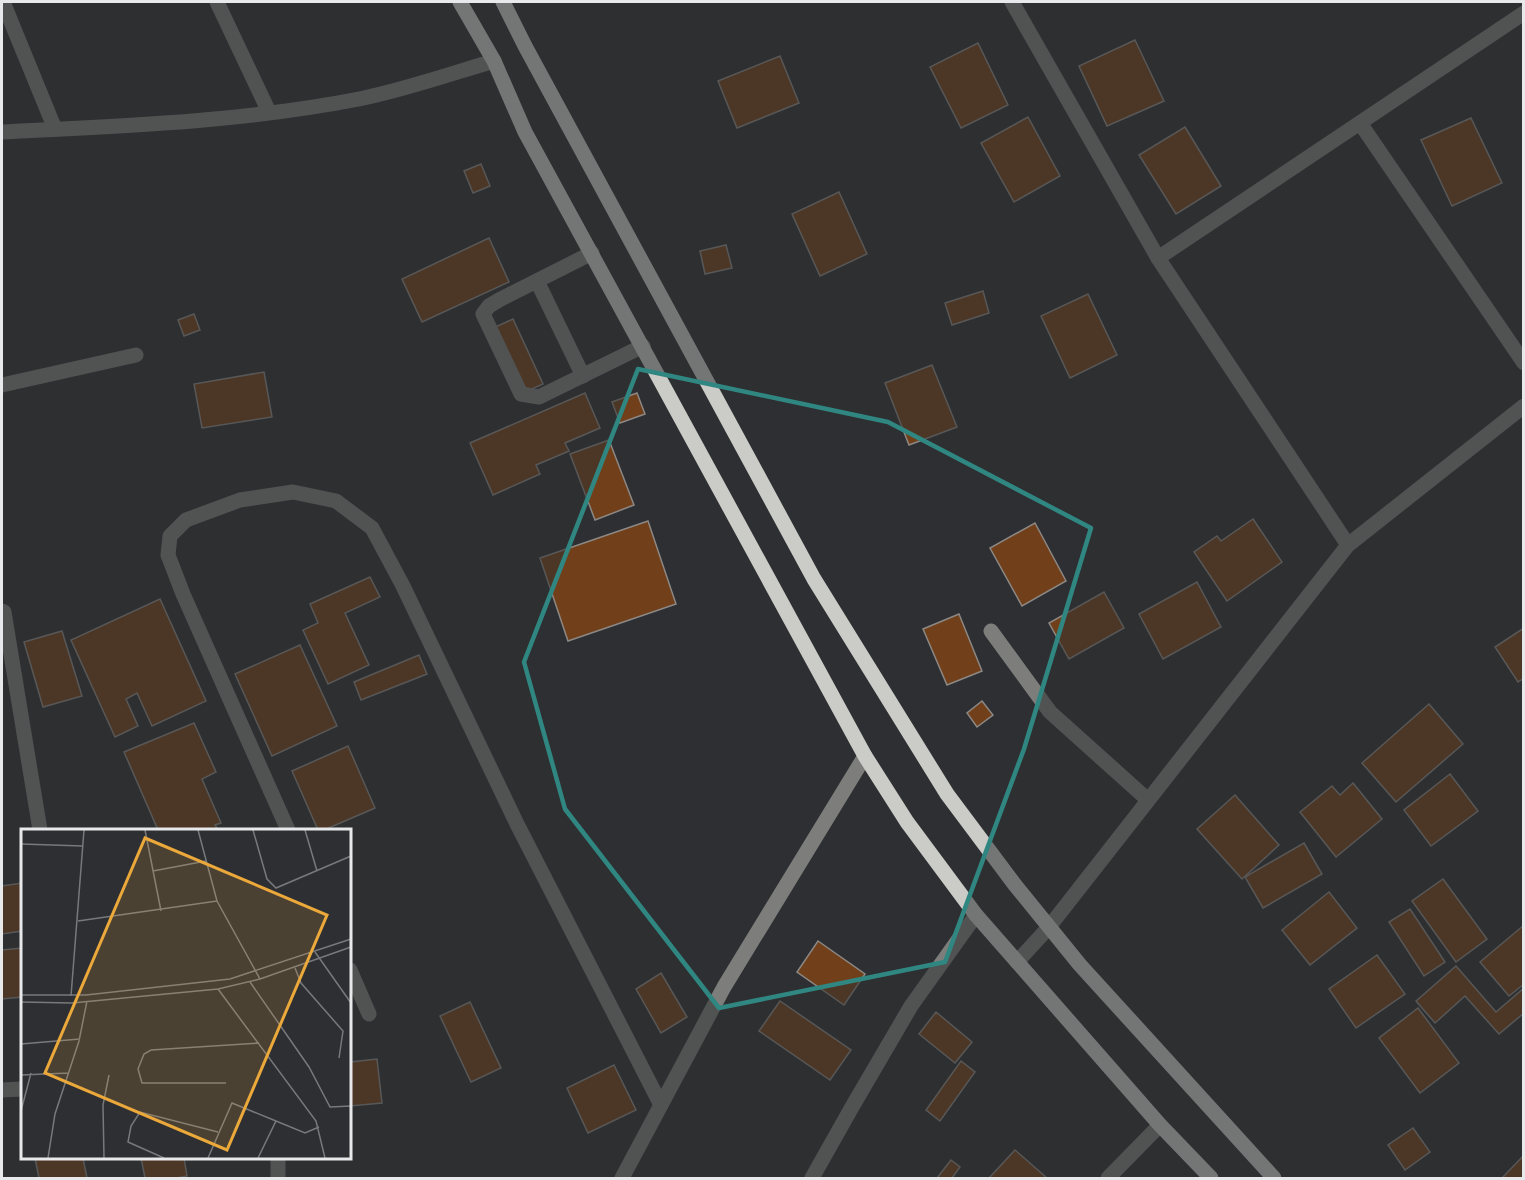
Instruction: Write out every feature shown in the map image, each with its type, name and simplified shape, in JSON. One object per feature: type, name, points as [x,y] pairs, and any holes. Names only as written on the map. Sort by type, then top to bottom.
[{"type":"main road","points":[[460,2],[494,61],[525,132],[865,756],[907,822],[976,915],[1160,1125],[1211,1179]]},
{"type":"main road","points":[[503,2],[814,579],[947,794],[1080,965],[1274,1179]]},
{"type":"street","points":[[3,2],[55,129]]},
{"type":"street","points":[[216,2],[269,112]]},
{"type":"street","points":[[1012,2],[1158,258],[1348,545]]},
{"type":"street","points":[[1158,258],[1524,12]]},
{"type":"street","points":[[2,132],[142,124],[269,112],[360,99],[494,61]]},
{"type":"street","points":[[1360,123],[1524,363]]},
{"type":"street","points":[[592,253],[489,306],[483,314],[521,394],[539,397],[643,346]]},
{"type":"street","points":[[537,281],[582,376]]},
{"type":"street","points":[[2,385],[136,355]]},
{"type":"street","points":[[1017,962],[1049,927],[1348,545],[1524,406]]},
{"type":"street","points":[[287,829],[168,555],[170,536],[186,520],[240,500],[293,492],[336,501],[372,528],[403,586],[517,824],[661,1105]]},
{"type":"street","points":[[2,611],[4,612],[40,829]]},
{"type":"street","points":[[991,631],[1050,712],[1148,800]]},
{"type":"street","points":[[622,1179],[724,987],[865,756]]},
{"type":"street","points":[[812,1179],[911,1006],[976,915]]},
{"type":"street","points":[[351,972],[369,1014]]},
{"type":"street","points":[[2,1090],[21,1089]]},
{"type":"street","points":[[1108,1179],[1160,1125]]},
{"type":"street","points":[[278,1159],[278,1179]]},
{"type":"highlighted area","points":[[638,369],[888,422],[1091,528],[1024,749],[945,962],[719,1008],[565,809],[524,662]]},
{"type":"building","points":[[1135,40],[1164,101],[1107,126],[1079,66]]},
{"type":"building","points":[[978,43],[1008,105],[961,128],[930,67]]},
{"type":"building","points":[[780,56],[799,103],[737,128],[718,81]]},
{"type":"building","points":[[1028,117],[1060,176],[1014,202],[981,143]]},
{"type":"building","points":[[1471,118],[1502,183],[1452,206],[1421,140]]},
{"type":"building","points":[[1185,127],[1221,186],[1176,214],[1139,155]]},
{"type":"building","points":[[481,164],[490,186],[473,193],[464,171]]},
{"type":"building","points":[[839,192],[867,254],[820,276],[792,214]]},
{"type":"building","points":[[489,238],[509,282],[422,322],[402,279]]},
{"type":"building","points":[[726,245],[732,268],[705,274],[700,251]]},
{"type":"building","points":[[983,291],[989,313],[952,325],[945,303]]},
{"type":"building","points":[[1088,294],[1117,355],[1070,378],[1041,316]]},
{"type":"building","points":[[194,314],[200,330],[184,336],[178,320]]},
{"type":"building","points":[[513,319],[543,384],[523,393],[493,328]]},
{"type":"building","points":[[932,365],[957,427],[909,445],[885,383]]},
{"type":"building","points":[[264,372],[272,417],[202,428],[194,384]]},
{"type":"building","points":[[585,393],[600,428],[565,443],[569,451],[536,465],[540,474],[493,495],[470,443]]},
{"type":"building","points":[[637,393],[645,414],[620,423],[612,402]]},
{"type":"building","points":[[609,440],[634,505],[595,520],[570,454]]},
{"type":"building","points":[[1253,519],[1282,562],[1227,601],[1194,552],[1217,536],[1221,541]]},
{"type":"building","points":[[648,521],[676,604],[568,641],[540,558]]},
{"type":"building","points":[[1035,523],[1066,581],[1022,606],[990,548]]},
{"type":"building","points":[[370,577],[380,597],[345,613],[369,665],[328,684],[303,630],[318,623],[310,604]]},
{"type":"building","points":[[1197,582],[1221,627],[1163,659],[1139,614]]},
{"type":"building","points":[[1104,592],[1124,628],[1069,659],[1049,623]]},
{"type":"building","points":[[160,599],[206,701],[152,726],[137,693],[126,699],[138,726],[115,737],[71,640]]},
{"type":"building","points":[[959,614],[982,671],[947,685],[923,629]]},
{"type":"building","points":[[1524,628],[1524,678],[1518,682],[1495,647]]},
{"type":"building","points":[[62,631],[82,696],[43,707],[24,642]]},
{"type":"building","points":[[300,645],[337,726],[272,756],[235,674]]},
{"type":"building","points":[[419,655],[427,674],[361,700],[354,682]]},
{"type":"building","points":[[982,701],[993,715],[977,727],[967,713]]},
{"type":"building","points":[[1429,704],[1463,744],[1396,802],[1362,763]]},
{"type":"building","points":[[194,723],[216,772],[202,779],[221,823],[215,825],[217,829],[158,829],[124,752]]},
{"type":"building","points":[[348,746],[375,808],[326,829],[318,829],[292,771]]},
{"type":"building","points":[[1450,774],[1478,811],[1431,846],[1404,810]]},
{"type":"building","points":[[1353,783],[1382,819],[1336,857],[1300,812],[1332,786],[1340,795]]},
{"type":"building","points":[[1235,795],[1279,845],[1242,879],[1197,829]]},
{"type":"building","points":[[1304,843],[1322,874],[1263,908],[1245,877]]},
{"type":"building","points":[[1443,879],[1487,939],[1456,962],[1412,901]]},
{"type":"building","points":[[21,883],[21,931],[2,934],[2,886]]},
{"type":"building","points":[[1329,892],[1357,928],[1310,965],[1282,930]]},
{"type":"building","points":[[1410,909],[1445,962],[1424,976],[1389,922]]},
{"type":"building","points":[[1524,925],[1524,984],[1509,996],[1480,962]]},
{"type":"building","points":[[818,941],[865,974],[844,1005],[797,972]]},
{"type":"building","points":[[21,948],[21,997],[2,999],[2,950]]},
{"type":"building","points":[[1377,955],[1405,994],[1356,1028],[1329,989]]},
{"type":"building","points":[[1456,966],[1496,1012],[1524,988],[1524,1013],[1499,1034],[1465,996],[1435,1023],[1416,1001]]},
{"type":"building","points":[[661,973],[687,1017],[661,1033],[636,989]]},
{"type":"building","points":[[780,1001],[851,1050],[830,1080],[759,1031]]},
{"type":"building","points":[[470,1002],[501,1068],[471,1082],[440,1016]]},
{"type":"building","points":[[1418,1008],[1459,1063],[1420,1093],[1379,1038]]},
{"type":"building","points":[[936,1012],[972,1042],[955,1063],[919,1034]]},
{"type":"building","points":[[377,1059],[382,1103],[351,1106],[351,1062]]},
{"type":"building","points":[[961,1061],[975,1072],[940,1121],[926,1110]]},
{"type":"building","points":[[614,1065],[636,1110],[588,1133],[567,1088]]},
{"type":"building","points":[[1413,1128],[1430,1152],[1405,1170],[1388,1145]]},
{"type":"building","points":[[1015,1150],[1047,1178],[989,1178]]},
{"type":"building","points":[[1524,1155],[1524,1178],[1502,1178]]},
{"type":"building","points":[[35,1159],[83,1159],[87,1178],[39,1178]]},
{"type":"building","points":[[141,1159],[184,1159],[187,1176],[145,1178]]},
{"type":"building","points":[[951,1160],[960,1167],[952,1178],[937,1178]]}]
